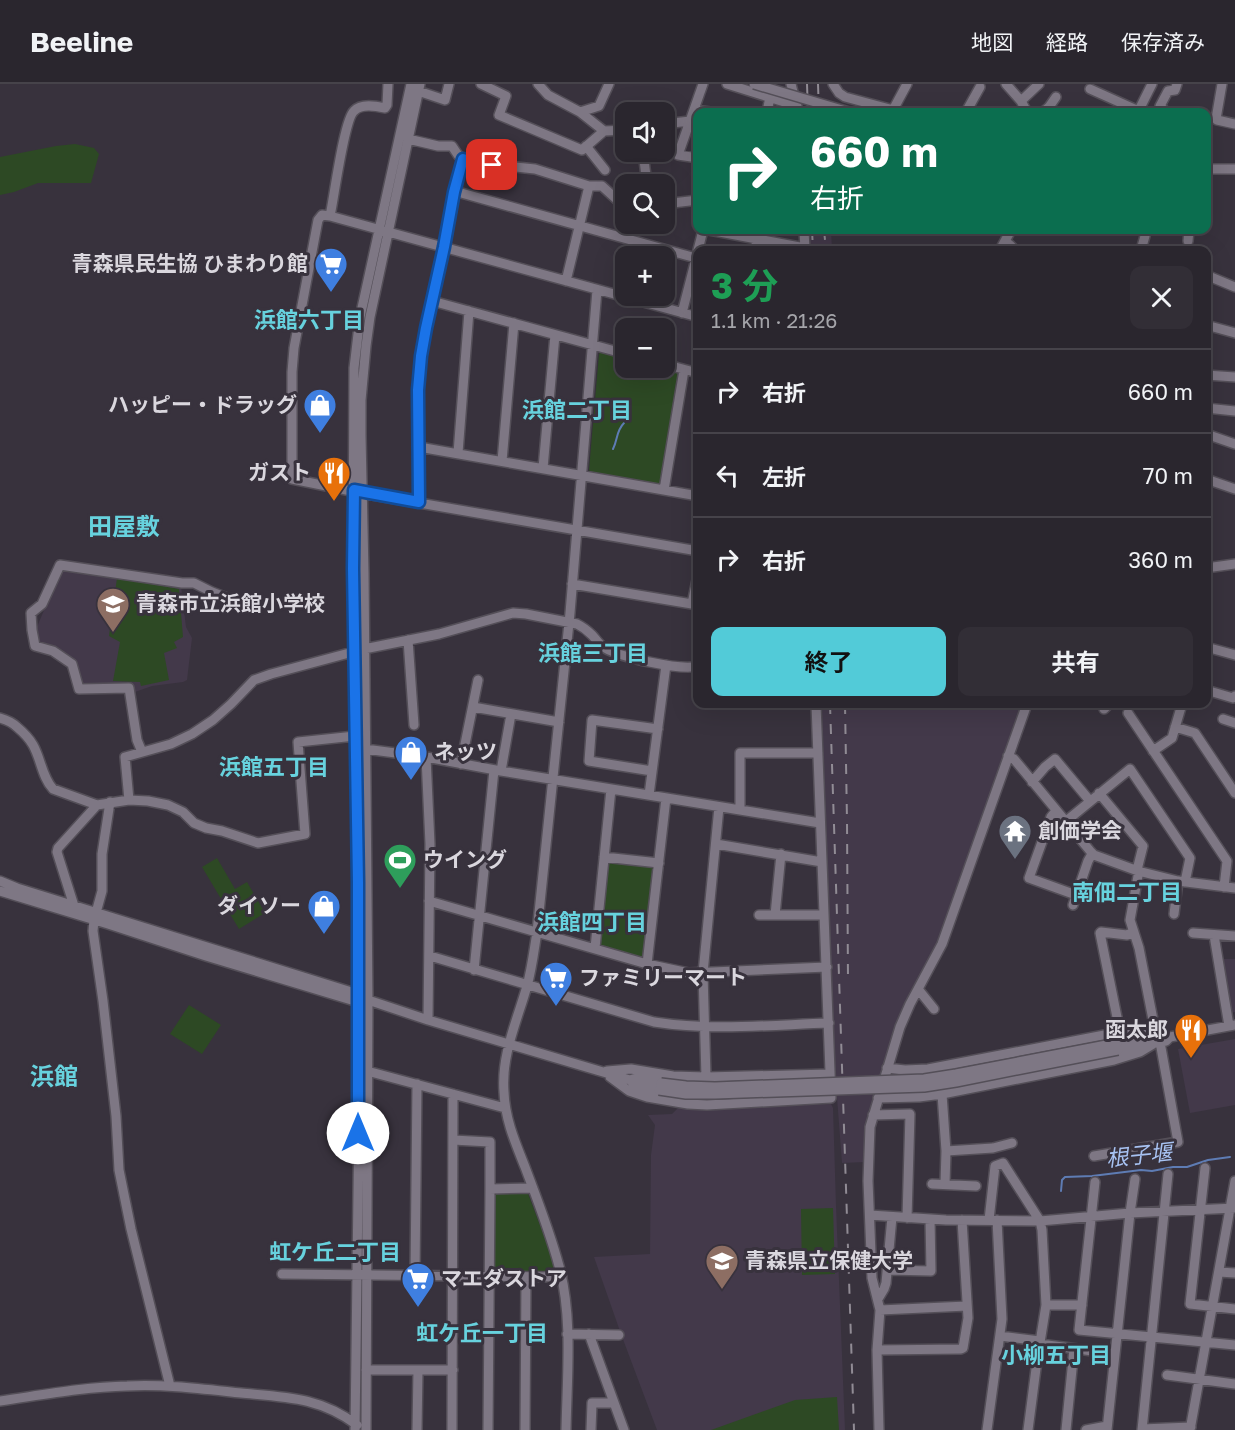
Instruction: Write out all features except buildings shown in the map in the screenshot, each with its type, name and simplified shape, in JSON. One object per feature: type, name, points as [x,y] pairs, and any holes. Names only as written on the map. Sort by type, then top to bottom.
[{"type":"street","points":[[330,216],[345,135],[352,112],[373,105],[385,108],[388,84]]},
{"type":"street","points":[[355,1426],[362,1276],[367,1071],[361,999],[355,736],[357,492],[366,346],[411,84]]},
{"type":"street","points":[[384,231],[419,88],[445,100],[449,84]]},
{"type":"street","points":[[482,84],[506,96],[499,115],[582,150],[604,131],[615,130]]},
{"type":"street","points":[[538,84],[548,95],[580,112],[604,131]]},
{"type":"street","points":[[580,112],[599,106],[609,84]]},
{"type":"street","points":[[695,108],[703,84]]},
{"type":"street","points":[[727,84],[770,97],[795,108]]},
{"type":"street","points":[[754,84],[836,108]]},
{"type":"street","points":[[791,84],[797,108]]},
{"type":"street","points":[[833,84],[842,95],[849,99],[885,108]]},
{"type":"street","points":[[898,108],[907,84]]},
{"type":"street","points":[[1006,84],[1025,108]]},
{"type":"street","points":[[1141,108],[1152,84]]},
{"type":"street","points":[[1162,108],[1160,106],[1168,91],[1175,90],[1177,84]]},
{"type":"street","points":[[1222,84],[1216,119],[1235,123]]},
{"type":"street","points":[[1021,101],[1033,86]]},
{"type":"street","points":[[968,108],[981,87]]},
{"type":"street","points":[[1090,89],[1130,108]]},
{"type":"street","points":[[768,108],[770,97]]},
{"type":"street","points":[[1048,108],[1056,97]]},
{"type":"street","points":[[849,99],[850,108]]},
{"type":"street","points":[[693,113],[678,155],[693,158]]},
{"type":"street","points":[[675,123],[690,121]]},
{"type":"street","points":[[408,139],[438,146],[452,146],[463,159],[478,163],[535,169],[589,186],[602,186],[615,198]]},
{"type":"street","points":[[586,146],[605,170]]},
{"type":"street","points":[[419,502],[419,378],[426,328],[463,159]]},
{"type":"street","points":[[1211,169],[1235,169]]},
{"type":"street","points":[[566,281],[589,186]]},
{"type":"street","points":[[454,192],[579,226],[693,252]]},
{"type":"street","points":[[675,203],[693,201]]},
{"type":"street","points":[[693,316],[322,215],[318,220],[294,348],[292,372],[292,479],[693,550]]},
{"type":"street","points":[[730,234],[791,246]]},
{"type":"street","points":[[1002,246],[1009,234]]},
{"type":"street","points":[[1188,241],[1189,234]]},
{"type":"street","points":[[1142,246],[1145,236]]},
{"type":"street","points":[[756,246],[757,239]]},
{"type":"street","points":[[1005,241],[1011,246]]},
{"type":"street","points":[[682,313],[693,269]]},
{"type":"street","points":[[1211,277],[1235,287]]},
{"type":"street","points":[[567,1430],[567,1334],[562,1277],[550,1234],[510,1128],[505,1108],[503,1078],[509,1044],[534,956],[537,932],[569,623],[597,290]]},
{"type":"street","points":[[432,301],[615,351]]},
{"type":"street","points":[[458,453],[469,311]]},
{"type":"street","points":[[502,461],[514,323]]},
{"type":"street","points":[[1211,326],[1235,333]]},
{"type":"street","points":[[543,468],[555,335]]},
{"type":"street","points":[[675,367],[693,372]]},
{"type":"street","points":[[664,490],[684,370]]},
{"type":"street","points":[[1211,375],[1235,377]]},
{"type":"street","points":[[1211,409],[1235,411]]},
{"type":"street","points":[[1211,436],[1235,444]]},
{"type":"street","points":[[419,447],[693,495]]},
{"type":"street","points":[[1211,481],[1235,489]]},
{"type":"street","points":[[0,1401],[74,1389],[170,1386],[304,1400],[323,1405],[344,1415],[355,1426],[365,1430],[366,1370],[357,1041],[361,999],[365,749],[364,649],[357,492]]},
{"type":"street","points":[[1211,567],[1235,564]]},
{"type":"street","points":[[142,752],[137,740],[129,688],[80,689],[72,664],[53,651],[35,646],[31,614],[42,604],[60,565],[194,583],[230,598]]},
{"type":"street","points":[[572,584],[692,604],[693,599]]},
{"type":"street","points":[[129,800],[125,757],[171,744],[192,734],[231,704],[254,680],[364,649],[440,634],[513,613],[577,624],[584,627],[602,647],[615,653],[666,665],[693,668]]},
{"type":"street","points":[[408,640],[414,725]]},
{"type":"street","points":[[1211,648],[1235,655]]},
{"type":"street","points":[[649,795],[666,665]]},
{"type":"street","points":[[461,764],[478,680]]},
{"type":"street","points":[[1211,691],[1233,698],[1235,696]]},
{"type":"street","points":[[473,707],[559,722]]},
{"type":"street","points":[[603,1072],[629,1091],[647,1092],[688,1104],[831,1098],[816,708]]},
{"type":"street","points":[[879,1430],[877,1350],[880,1310],[872,1278],[868,1181],[870,1127],[900,1027],[942,944],[1026,708]]},
{"type":"street","points":[[1154,751],[1171,739],[1181,708]]},
{"type":"street","points":[[1128,713],[1227,861],[1224,887]]},
{"type":"street","points":[[474,970],[498,770],[511,714]]},
{"type":"street","points":[[0,718],[6,719],[28,737],[34,746],[44,775],[53,789],[97,805],[129,800],[168,805],[183,812],[194,823],[258,843],[305,834],[298,742],[355,736]]},
{"type":"street","points":[[1223,719],[1235,723]]},
{"type":"street","points":[[652,771],[589,761],[592,720],[658,729]]},
{"type":"street","points":[[1175,728],[1195,733],[1235,793]]},
{"type":"street","points":[[365,749],[426,757],[820,823]]},
{"type":"street","points":[[740,810],[740,753],[818,753]]},
{"type":"street","points":[[1008,756],[1014,759],[1092,854],[1138,871],[1182,881],[1235,888]]},
{"type":"street","points":[[426,757],[430,844],[428,1020]]},
{"type":"street","points":[[1032,782],[1055,759],[1090,801]]},
{"type":"street","points":[[1065,822],[1130,769],[1190,858],[1174,914]]},
{"type":"street","points":[[596,948],[611,789]]},
{"type":"street","points":[[1094,1156],[1178,1142],[1139,948],[1130,917],[1143,846],[1100,793]]},
{"type":"street","points":[[647,964],[666,798]]},
{"type":"street","points":[[110,802],[102,854],[102,891],[93,931],[104,1000],[120,1170],[131,1229],[170,1386]]},
{"type":"street","points":[[75,910],[57,852],[58,848],[97,805]]},
{"type":"street","points":[[706,1077],[703,973],[719,807]]},
{"type":"street","points":[[1056,811],[1051,818],[1029,878],[1074,900],[1092,854]]},
{"type":"street","points":[[716,844],[822,862]]},
{"type":"street","points":[[775,915],[781,854]]},
{"type":"street","points":[[604,857],[659,863]]},
{"type":"street","points":[[0,881],[75,910]]},
{"type":"street","points":[[0,891],[75,910],[630,1080],[647,1092]]},
{"type":"street","points":[[429,901],[676,971],[703,973],[827,967]]},
{"type":"street","points":[[759,915],[824,915]]},
{"type":"street","points":[[1120,1032],[1100,933],[1134,933]]},
{"type":"street","points":[[1193,933],[1235,936]]},
{"type":"street","points":[[887,1068],[928,1069],[1120,1032],[1143,1032],[1166,1041],[1170,1037],[1232,1025],[1214,935]]},
{"type":"street","points":[[429,956],[654,1022],[704,1028],[829,1023]]},
{"type":"street","points":[[918,989],[934,1009]]},
{"type":"street","points":[[630,1080],[636,1078],[686,1094],[924,1087],[1156,1039]]},
{"type":"street","points":[[878,1098],[942,1094],[1114,1060],[1140,1052],[1156,1039]]},
{"type":"street","points":[[603,1072],[631,1069],[673,1076],[706,1077],[830,1074]]},
{"type":"street","points":[[367,1071],[505,1108]]},
{"type":"street","points":[[416,1276],[417,1084]]},
{"type":"street","points":[[647,1092],[660,1087]]},
{"type":"street","points":[[452,1430],[453,1094]]},
{"type":"street","points":[[942,1094],[946,1151],[945,1184]]},
{"type":"street","points":[[873,1115],[910,1114],[906,1218]]},
{"type":"street","points":[[453,1140],[490,1142],[488,1430]]},
{"type":"street","points":[[946,1151],[980,1150],[1012,1143]]},
{"type":"street","points":[[987,1430],[1002,1319],[993,1220],[995,1166],[1003,1163],[1040,1221],[1042,1230],[1046,1305],[1028,1430]]},
{"type":"street","points":[[1205,1168],[1190,1304],[1235,1309]]},
{"type":"street","points":[[1168,1174],[1142,1430],[1191,1429],[1219,1272],[1233,1208],[1235,1181]]},
{"type":"street","points":[[1086,1430],[1107,1428],[1135,1179]]},
{"type":"street","points":[[1095,1182],[1079,1330],[1235,1345]]},
{"type":"street","points":[[932,1184],[976,1186]]},
{"type":"street","points":[[490,1188],[533,1188]]},
{"type":"street","points":[[870,1215],[930,1219],[1040,1221],[1130,1213],[1233,1208]]},
{"type":"street","points":[[878,1299],[886,1282],[892,1217]]},
{"type":"street","points":[[888,1270],[931,1271],[930,1219]]},
{"type":"street","points":[[877,1350],[961,1349],[964,1345],[968,1322],[962,1220]]},
{"type":"street","points":[[1219,1272],[1235,1273]]},
{"type":"street","points":[[282,1274],[562,1277]]},
{"type":"street","points":[[525,1430],[526,1277]]},
{"type":"street","points":[[1046,1305],[1082,1305]]},
{"type":"street","points":[[880,1310],[967,1306]]},
{"type":"street","points":[[567,1334],[619,1335]]},
{"type":"street","points":[[589,1334],[624,1430]]},
{"type":"street","points":[[1000,1336],[1115,1354]]},
{"type":"street","points":[[1066,1430],[1074,1349]]},
{"type":"street","points":[[366,1370],[453,1370]]},
{"type":"street","points":[[417,1430],[418,1370]]},
{"type":"street","points":[[1167,1375],[1235,1384]]},
{"type":"street","points":[[591,1430],[592,1403],[614,1403]]},
{"type":"shaded area","points":[[809,234],[831,234],[832,246],[810,246]]},
{"type":"shaded area","name":"青森市立浜館小学校","points":[[68,569],[181,586],[186,627],[192,638],[187,680],[152,686],[135,692],[132,684],[82,686],[76,665],[37,645],[37,627],[59,574]]},
{"type":"shaded area","points":[[822,708],[1021,708],[934,953],[894,1030],[874,1097],[865,1162],[842,1163],[835,1071]]},
{"type":"shaded area","points":[[1221,959],[1235,959],[1235,1012],[1230,1013]]},
{"type":"shaded area","points":[[1235,1039],[1235,1105],[1190,1113],[1178,1049]]},
{"type":"shaded area","name":"青森県立保健大学","points":[[831,1104],[833,1108],[845,1430],[657,1430],[594,1257],[650,1254],[651,1155],[655,1125],[648,1115],[672,1114],[679,1107],[706,1109]]},
{"type":"green space","points":[[75,144],[94,148],[99,154],[91,183],[38,183],[0,195],[0,157]]},
{"type":"green space","points":[[602,351],[615,354],[615,378],[675,378],[675,372],[679,375],[662,483],[658,486],[592,474],[589,470],[599,354]]},
{"type":"green space","points":[[117,578],[179,589],[183,637],[174,642],[177,648],[164,653],[169,680],[141,686],[140,682],[113,681],[120,642],[109,636]]},
{"type":"green space","points":[[217,858],[235,889],[247,882],[265,913],[239,929],[202,867]]},
{"type":"green space","points":[[610,860],[655,867],[643,959],[601,947],[599,944],[607,863]]},
{"type":"green space","points":[[189,1005],[221,1025],[202,1054],[170,1034]]},
{"type":"green space","points":[[496,1190],[527,1191],[551,1254],[554,1270],[551,1273],[495,1273],[492,1269],[493,1194]]},
{"type":"green space","points":[[833,1208],[835,1274],[802,1275],[801,1209]]},
{"type":"green space","points":[[837,1397],[839,1430],[711,1430],[795,1400]]},
{"type":"waterway","points":[[613,449],[624,423]]},
{"type":"waterway","name":"根子堰","points":[[1061,1191],[1062,1180],[1065,1177],[1187,1167],[1208,1160],[1230,1157]]},
{"type":"railway","points":[[807,84],[808,108]]},
{"type":"railway","points":[[818,84],[819,108]]},
{"type":"railway","points":[[812,234],[813,246]]},
{"type":"railway","points":[[824,234],[826,246]]},
{"type":"railway","points":[[830,708],[854,1430]]},
{"type":"railway","points":[[845,708],[848,982]]},
{"type":"place","name":"青森県民生協 ひまわり館","points":[[331,293]]},
{"type":"place","name":"ハッピー・ドラッグ","points":[[320,434]]},
{"type":"place","name":"ガスト","points":[[334,502]]},
{"type":"place","name":"青森市立浜館小学校","points":[[113,633]]},
{"type":"place","name":"ネッツ","points":[[411,781]]},
{"type":"place","name":"創価学会","points":[[1015,860]]},
{"type":"place","name":"ウイング","points":[[400,889]]},
{"type":"place","name":"ダイソー","points":[[324,935]]},
{"type":"place","name":"ファミリーマート","points":[[556,1007]]},
{"type":"place","name":"函太郎","points":[[1191,1059]]},
{"type":"place","name":"青森県立保健大学","points":[[722,1290]]},
{"type":"place","name":"マエダストア","points":[[418,1308]]},
{"type":"district","name":"浜館六丁目","points":[[309,320]]},
{"type":"district","name":"浜館二丁目","points":[[577,410]]},
{"type":"district","name":"田屋敷","points":[[124,527]]},
{"type":"district","name":"浜館三丁目","points":[[593,653]]},
{"type":"district","name":"浜館五丁目","points":[[274,767]]},
{"type":"district","name":"南佃二丁目","points":[[1127,892]]},
{"type":"district","name":"浜館四丁目","points":[[592,922]]},
{"type":"district","name":"浜館","points":[[54,1077]]},
{"type":"district","name":"虹ケ丘二丁目","points":[[335,1252]]},
{"type":"district","name":"虹ケ丘一丁目","points":[[482,1333]]},
{"type":"district","name":"小柳五丁目","points":[[1056,1355]]},
{"type":"route","points":[[358,1133],[354,490],[419,502],[418,390],[421,356],[454,192],[463,159],[492,165]]}]
